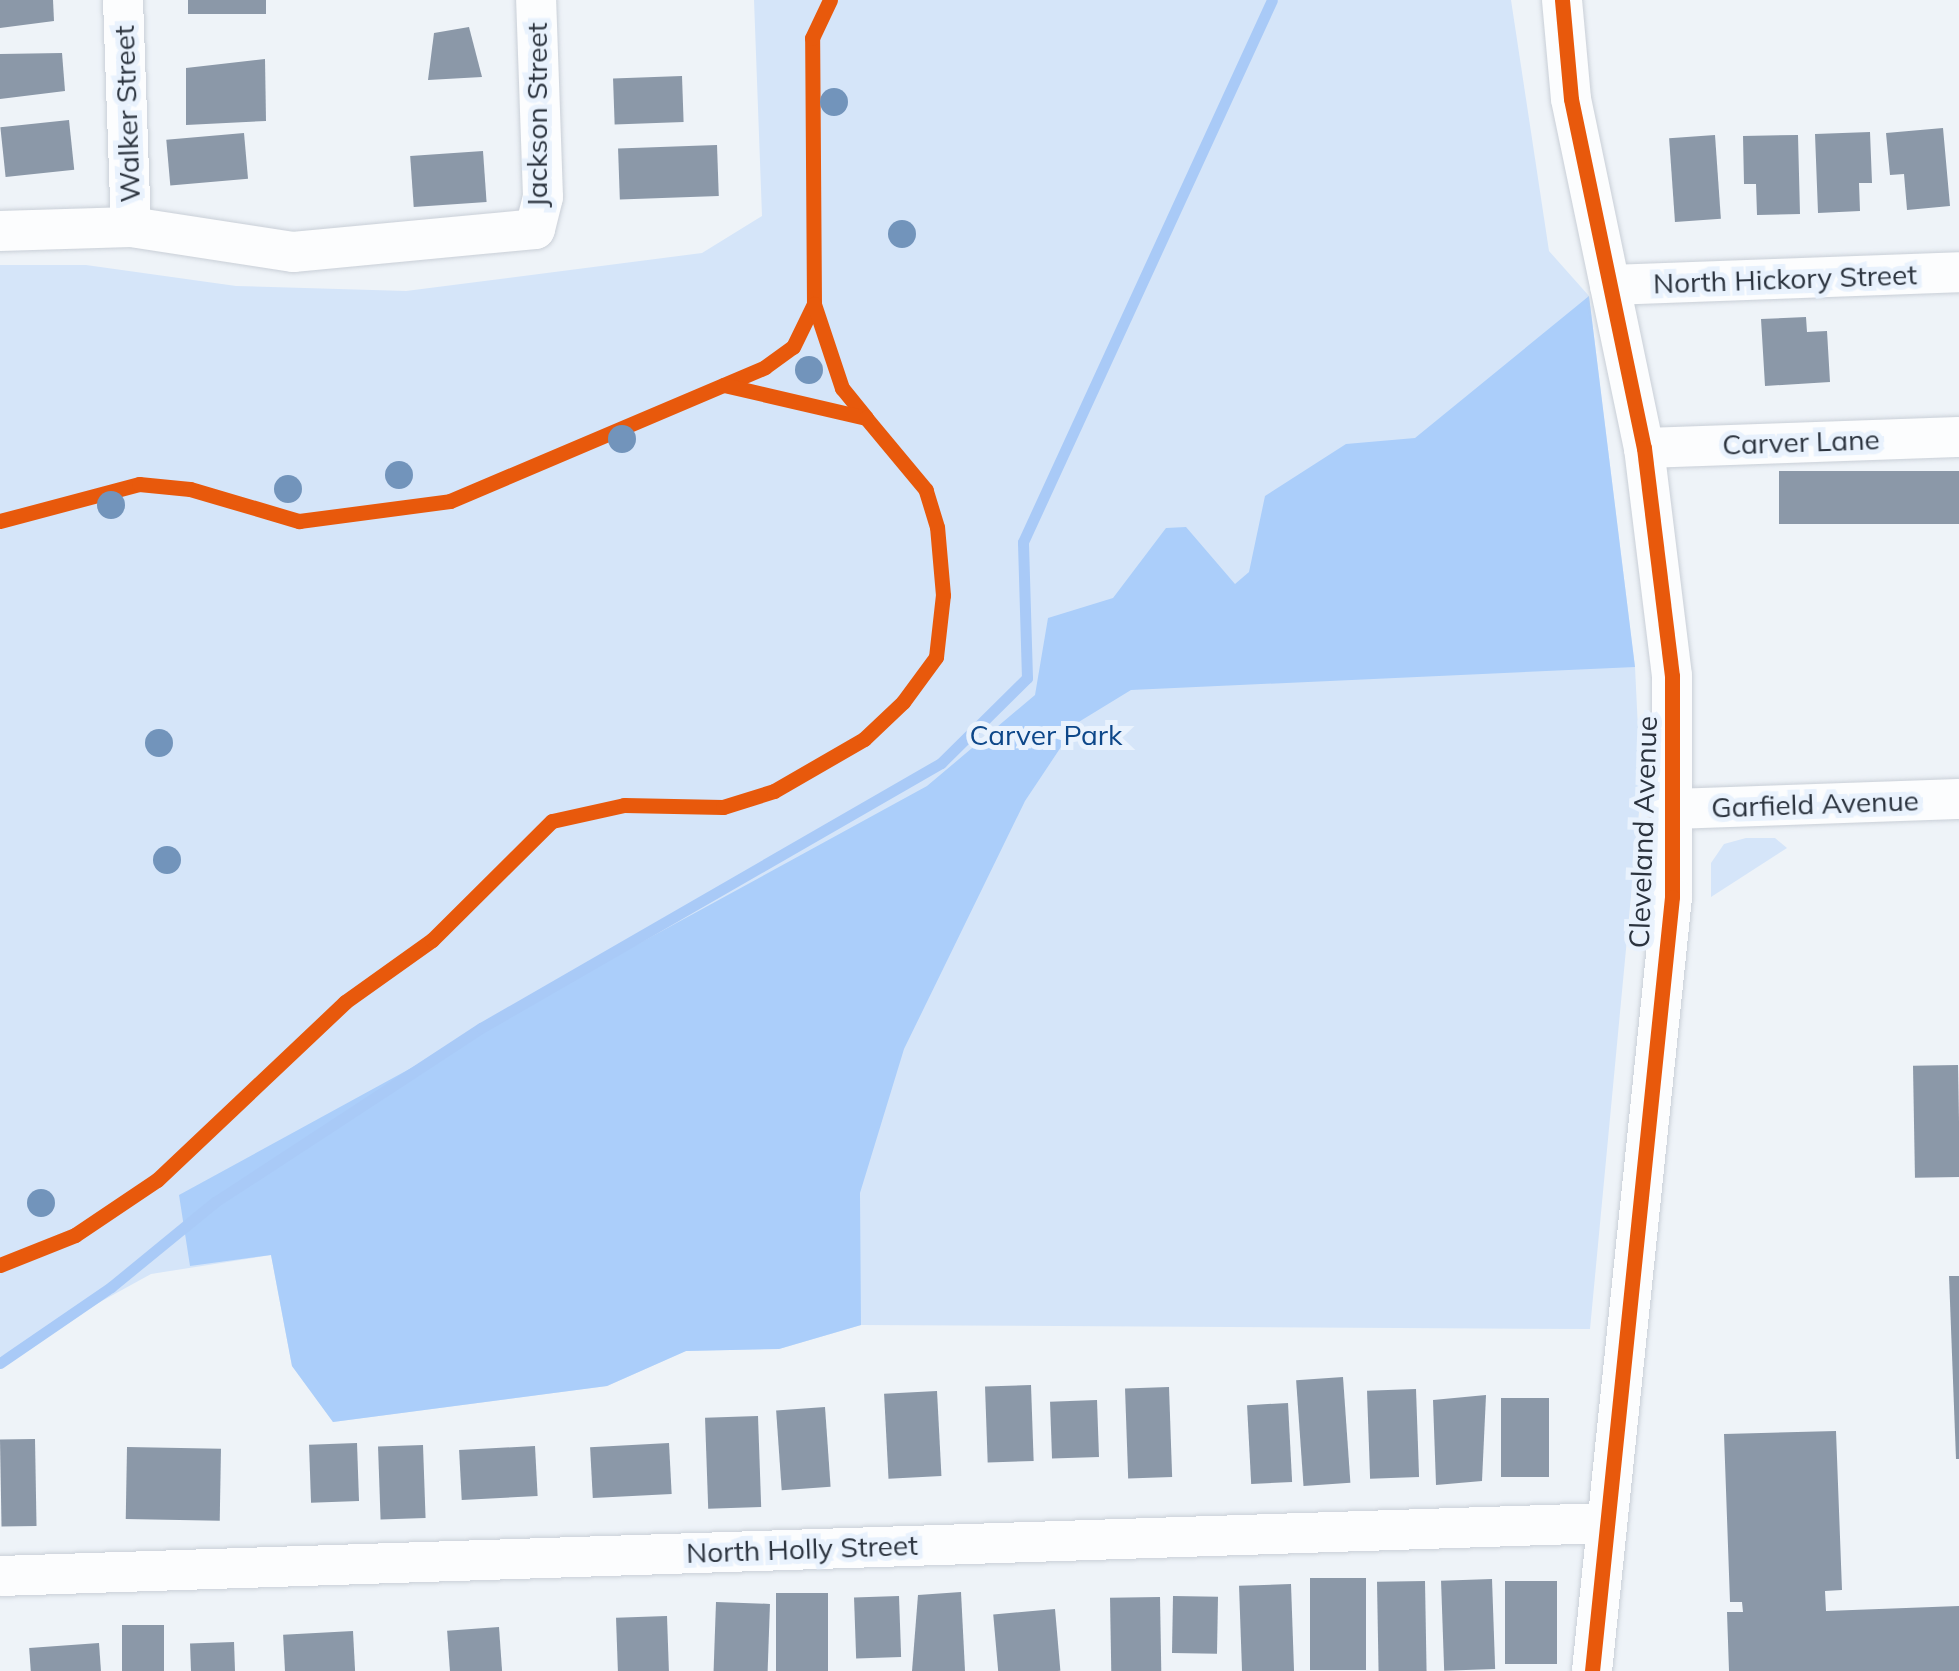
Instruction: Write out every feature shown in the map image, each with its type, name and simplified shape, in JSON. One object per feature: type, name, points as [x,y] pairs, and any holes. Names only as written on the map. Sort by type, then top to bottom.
[{"type":"street","name":"Walker Street","points":[[123,0],[131,227]]},
{"type":"street","name":"Jackson Street","points":[[131,227],[293,252],[536,229],[543,197],[536,0]]},
{"type":"street","name":"Cleveland Avenue","points":[[1562,0],[1572,99],[1644,448],[1672,676],[1672,897],[1604,1522],[1592,1671]]},
{"type":"street","points":[[0,230],[131,227]]},
{"type":"street","name":"North Hickory Street","points":[[1610,286],[1959,272]]},
{"type":"street","name":"Carver Lane","points":[[1644,448],[1959,437]]},
{"type":"street","name":"Garfield Avenue","points":[[1672,809],[1959,799]]},
{"type":"street","name":"North Holly Street","points":[[0,1576],[1604,1522]]},
{"type":"green space","name":"Carver Park","points":[[754,0],[1511,0],[1549,251],[1589,296],[1635,667],[1641,791],[1590,1329],[861,1325],[779,1349],[686,1351],[607,1386],[333,1422],[292,1366],[271,1255],[151,1274],[0,1357],[0,265],[86,265],[236,286],[406,291],[702,253],[762,216]]},
{"type":"green space","points":[[1589,296],[1635,667],[1131,690],[1077,723],[1025,801],[904,1049],[860,1193],[861,1325],[779,1349],[686,1351],[607,1386],[333,1422],[292,1366],[271,1255],[190,1266],[179,1195],[927,786],[1035,695],[1048,618],[1113,598],[1166,528],[1186,527],[1235,584],[1249,572],[1265,496],[1346,444],[1415,438]]},
{"type":"green space","points":[[1746,838],[1775,838],[1787,848],[1711,897],[1711,863],[1724,844]]},
{"type":"building","points":[[0,0],[53,0],[54,21],[0,28]]},
{"type":"building","points":[[188,0],[266,0],[266,14],[188,14]]},
{"type":"building","points":[[469,27],[482,77],[428,80],[434,33]]},
{"type":"building","points":[[62,53],[65,91],[0,99],[0,54]]},
{"type":"building","points":[[265,59],[266,121],[186,125],[186,68]]},
{"type":"building","points":[[682,76],[684,122],[615,124],[613,78]]},
{"type":"building","points":[[69,120],[74,170],[6,177],[0,127]]},
{"type":"building","points":[[1943,128],[1950,206],[1907,210],[1904,174],[1890,175],[1886,133]]},
{"type":"building","points":[[1870,132],[1872,183],[1859,183],[1860,211],[1818,213],[1815,134]]},
{"type":"building","points":[[244,133],[248,179],[170,186],[166,140]]},
{"type":"building","points":[[1715,135],[1721,219],[1675,222],[1669,138]]},
{"type":"building","points":[[1798,135],[1800,214],[1757,215],[1756,184],[1744,184],[1743,136]]},
{"type":"building","points":[[717,145],[719,196],[620,199],[618,148]]},
{"type":"building","points":[[483,151],[487,202],[414,207],[410,156]]},
{"type":"building","points":[[1806,317],[1807,332],[1827,331],[1830,382],[1765,386],[1761,319]]},
{"type":"building","points":[[1779,471],[1959,471],[1959,524],[1779,524]]},
{"type":"building","points":[[1958,1065],[1959,1177],[1915,1178],[1913,1066]]},
{"type":"building","points":[[1949,1276],[1959,1276],[1959,1459],[1956,1459]]},
{"type":"building","points":[[1343,1377],[1350,1483],[1304,1486],[1296,1380]]},
{"type":"building","points":[[1031,1385],[1034,1461],[988,1463],[985,1387]]},
{"type":"building","points":[[1169,1387],[1172,1477],[1128,1478],[1125,1389]]},
{"type":"building","points":[[1416,1389],[1419,1477],[1370,1479],[1367,1391]]},
{"type":"building","points":[[937,1391],[941,1476],[889,1479],[884,1394]]},
{"type":"building","points":[[1486,1395],[1482,1481],[1436,1485],[1433,1400]]},
{"type":"building","points":[[1501,1398],[1549,1398],[1549,1477],[1501,1477]]},
{"type":"building","points":[[1097,1400],[1099,1457],[1052,1459],[1050,1402]]},
{"type":"building","points":[[1288,1403],[1292,1482],[1251,1484],[1247,1405]]},
{"type":"building","points":[[825,1407],[831,1487],[782,1490],[776,1410]]},
{"type":"building","points":[[758,1416],[761,1507],[708,1509],[705,1418]]},
{"type":"building","points":[[1836,1431],[1842,1590],[1825,1591],[1826,1611],[1959,1606],[1959,1671],[1729,1671],[1727,1612],[1743,1612],[1742,1602],[1730,1602],[1724,1434]]},
{"type":"building","points":[[35,1439],[37,1526],[2,1527],[0,1440]]},
{"type":"building","points":[[357,1443],[359,1501],[311,1503],[309,1445]]},
{"type":"building","points":[[669,1443],[672,1494],[593,1498],[590,1447]]},
{"type":"building","points":[[423,1445],[426,1518],[381,1520],[378,1447]]},
{"type":"building","points":[[535,1446],[538,1496],[462,1500],[459,1450]]},
{"type":"building","points":[[127,1447],[221,1449],[220,1521],[126,1519]]},
{"type":"building","points":[[1310,1578],[1366,1578],[1366,1670],[1310,1670]]},
{"type":"building","points":[[1492,1579],[1495,1669],[1444,1671],[1441,1581]]},
{"type":"building","points":[[1425,1581],[1427,1671],[1379,1671],[1377,1582]]},
{"type":"building","points":[[1505,1581],[1557,1581],[1557,1664],[1505,1664]]},
{"type":"building","points":[[1291,1584],[1294,1671],[1242,1671],[1239,1586]]},
{"type":"building","points":[[961,1592],[965,1671],[912,1671],[918,1595]]},
{"type":"building","points":[[776,1593],[828,1593],[828,1671],[776,1671]]},
{"type":"building","points":[[899,1596],[901,1657],[856,1659],[854,1598]]},
{"type":"building","points":[[1173,1596],[1218,1597],[1217,1654],[1172,1653]]},
{"type":"building","points":[[1160,1597],[1161,1671],[1111,1671],[1110,1598]]},
{"type":"building","points":[[716,1602],[770,1604],[768,1671],[714,1671]]},
{"type":"building","points":[[1055,1609],[1060,1671],[998,1671],[993,1614]]},
{"type":"building","points":[[667,1616],[669,1671],[618,1671],[616,1618]]},
{"type":"building","points":[[122,1625],[164,1625],[164,1671],[122,1671]]},
{"type":"building","points":[[499,1627],[502,1671],[450,1671],[447,1631]]},
{"type":"building","points":[[353,1631],[355,1671],[285,1671],[283,1635]]},
{"type":"building","points":[[234,1642],[235,1671],[191,1671],[190,1644]]},
{"type":"building","points":[[99,1643],[101,1671],[31,1671],[29,1648]]},
{"type":"waterway","points":[[0,1363],[111,1287],[215,1202],[481,1028],[941,763],[1027,678],[1023,542],[1272,0]]},
{"type":"cycle path","points":[[814,304],[812,38],[830,0]]},
{"type":"cycle path","points":[[1562,0],[1571,99],[1644,448],[1672,676],[1672,897],[1592,1671]]},
{"type":"cycle path","points":[[0,521],[139,484],[190,489],[299,521],[450,501],[765,367],[793,347],[814,304],[842,388],[866,418],[724,385]]},
{"type":"cycle path","points":[[0,1265],[75,1235],[157,1180],[345,1002],[432,940],[552,821],[624,805],[723,807],[774,791],[864,739],[903,702],[936,657],[943,595],[937,527],[926,490],[866,418]]}]
